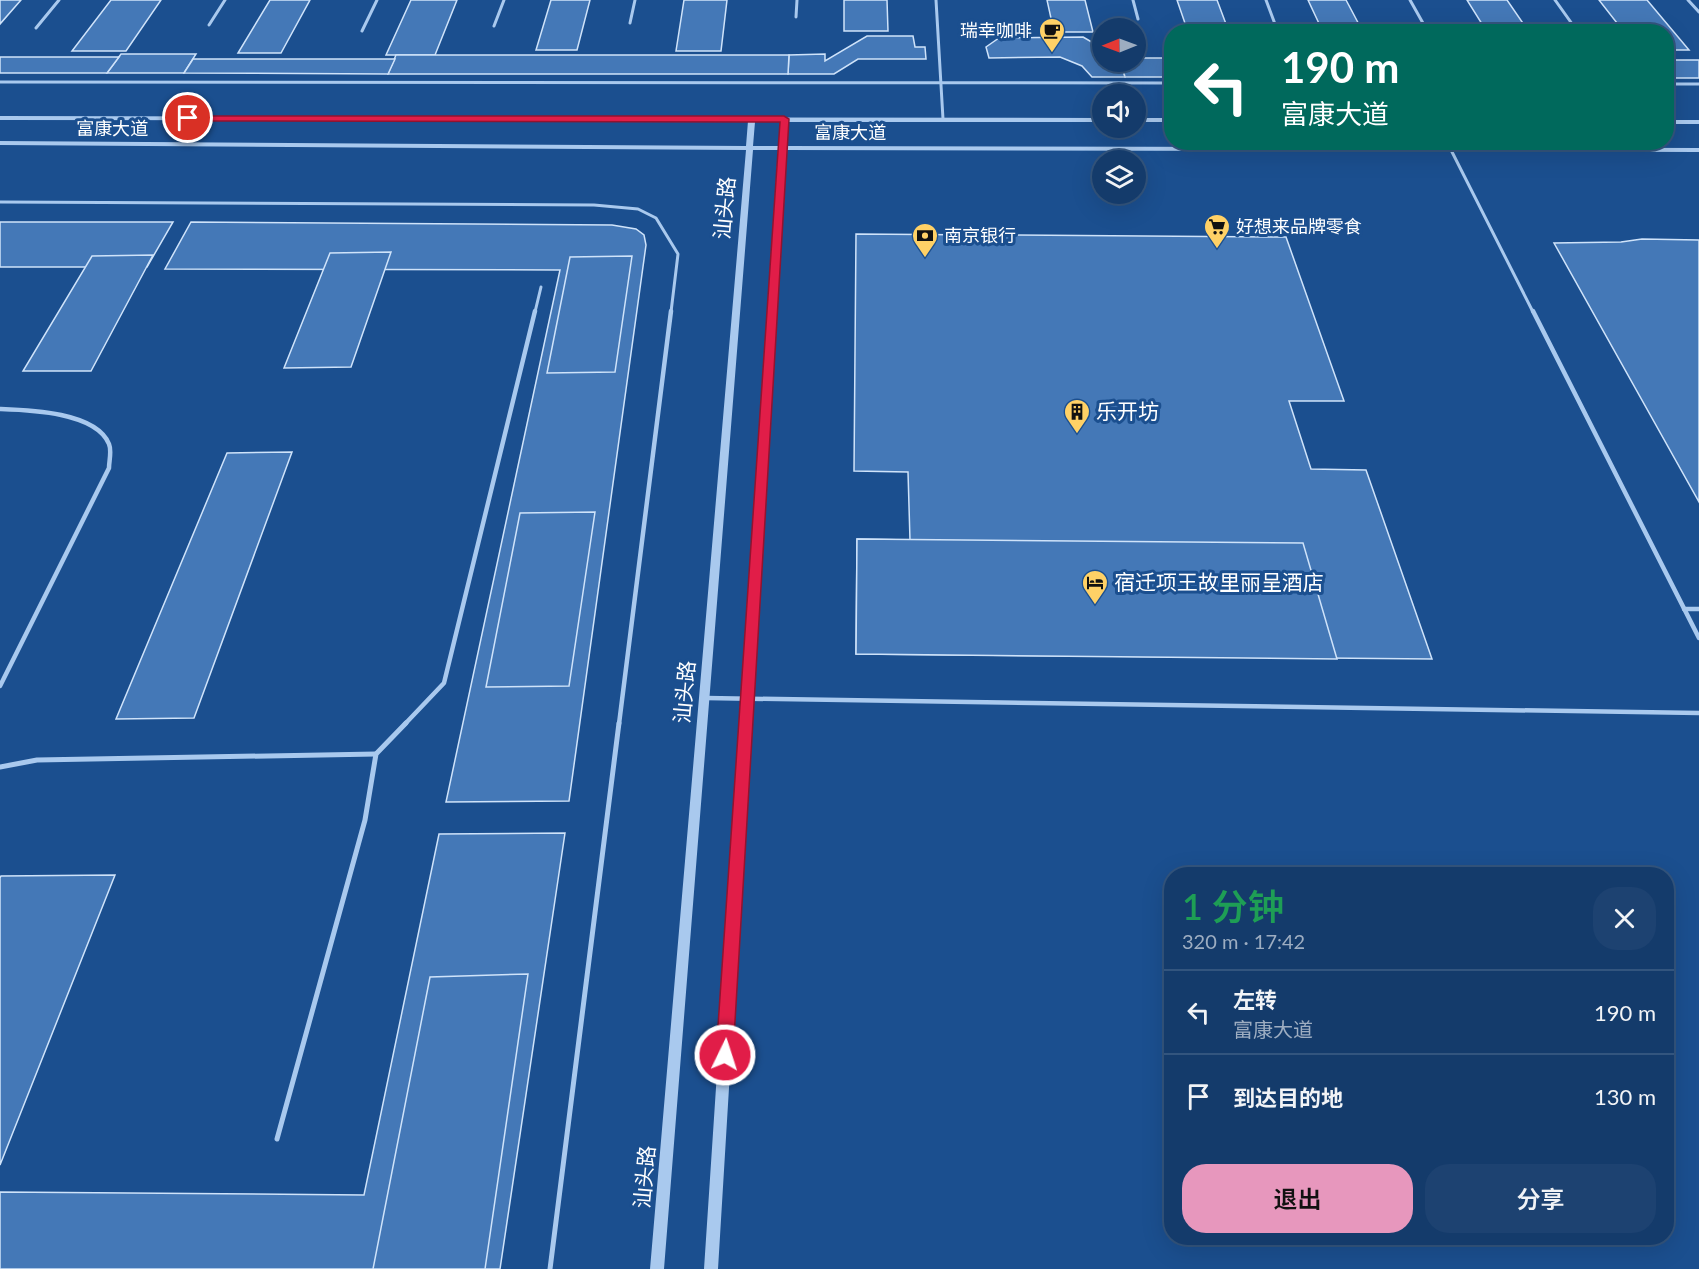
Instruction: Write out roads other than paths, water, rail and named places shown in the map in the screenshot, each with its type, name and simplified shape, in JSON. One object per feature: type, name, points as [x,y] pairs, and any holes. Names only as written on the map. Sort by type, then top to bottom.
[{"type":"street","name":"富康大道","points":[[0,118],[1092,120]]},
{"type":"street","name":"汕头路","points":[[657,1269],[752,119]]},
{"type":"street","points":[[711,1269],[784,119]]},
{"type":"street","points":[[1146,120],[1164,120]]},
{"type":"street","points":[[1674,122],[1699,122]]},
{"type":"street","name":"富康大道","points":[[0,143],[749,148],[1164,147]]},
{"type":"street","name":"富康大道","points":[[1674,150],[1699,150]]},
{"type":"lane","points":[[36,28],[59,0]]},
{"type":"lane","points":[[209,24],[225,0]]},
{"type":"lane","points":[[362,31],[378,0]]},
{"type":"lane","points":[[494,26],[504,0]]},
{"type":"lane","points":[[630,23],[635,0]]},
{"type":"lane","points":[[796,17],[797,0]]},
{"type":"lane","points":[[936,0],[943,119]]},
{"type":"lane","points":[[1133,0],[1138,18]]},
{"type":"lane","points":[[1266,0],[1275,24]]},
{"type":"lane","points":[[1410,0],[1424,24]]},
{"type":"lane","points":[[1555,0],[1572,24]]},
{"type":"lane","points":[[1688,0],[1699,12]]},
{"type":"lane","points":[[0,82],[1164,83]]},
{"type":"lane","points":[[1674,84],[1699,84]]},
{"type":"lane","points":[[1451,150],[1699,639]]},
{"type":"lane","points":[[0,202],[594,205],[638,209],[656,218],[678,254],[550,1269]]},
{"type":"lane","points":[[277,1139],[365,820],[376,754],[444,683],[541,287]]},
{"type":"lane","points":[[0,409],[39,411],[74,418],[97,430],[109,445],[109,468],[0,686]]},
{"type":"lane","points":[[1684,609],[1699,609]]},
{"type":"lane","points":[[704,698],[1699,713]]},
{"type":"lane","points":[[0,767],[37,760],[376,754]]},
{"type":"place","name":"瑞幸咖啡","points":[[1052,54]]},
{"type":"place","name":"好想来品牌零食","points":[[1217,250]]},
{"type":"place","name":"南京银行","points":[[925,259]]},
{"type":"place","name":"乐开坊","points":[[1077,435]]},
{"type":"place","name":"宿迁项王故里丽呈酒店","points":[[1095,606]]}]
